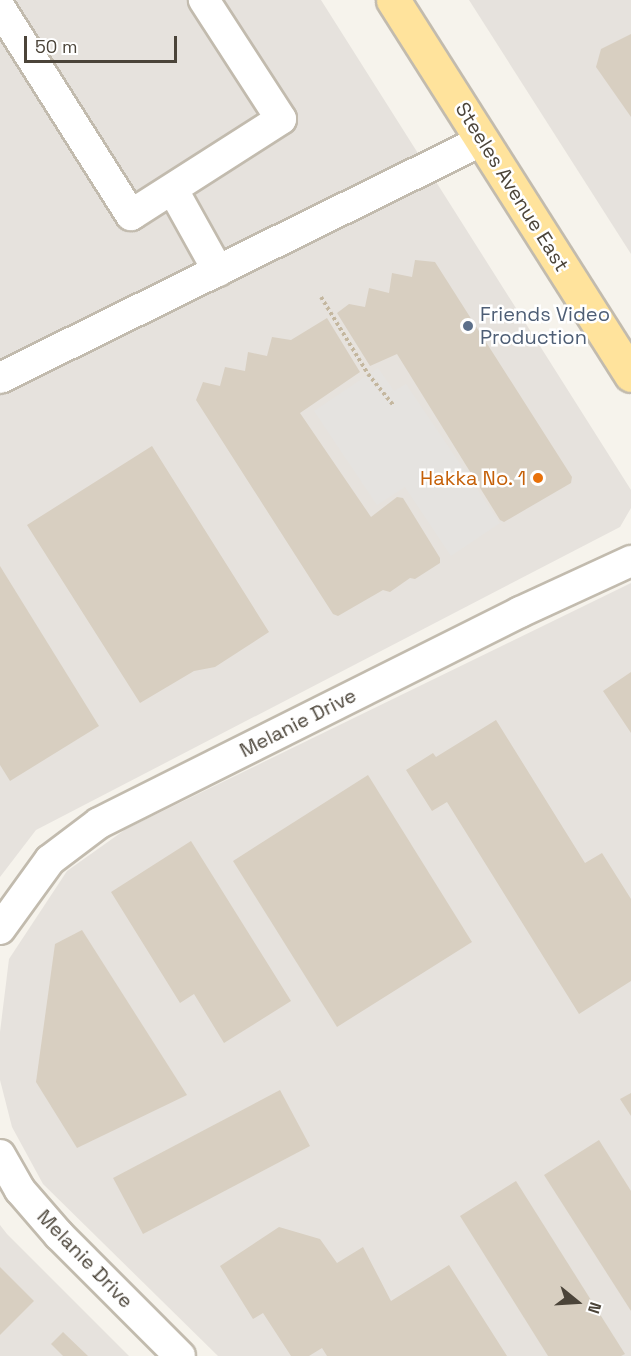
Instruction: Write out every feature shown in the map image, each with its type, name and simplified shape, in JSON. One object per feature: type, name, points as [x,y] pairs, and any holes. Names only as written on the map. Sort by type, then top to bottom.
[{"type":"main road","name":"Steeles Avenue East","points":[[393,0],[631,375]]},
{"type":"street","points":[[0,8],[131,215],[281,119],[204,0]]},
{"type":"street","points":[[0,378],[483,140]]},
{"type":"street","points":[[173,190],[218,271]]},
{"type":"street","name":"Melanie Drive","points":[[0,929],[50,860],[99,823],[520,612],[631,561]]},
{"type":"street","name":"Melanie Drive","points":[[0,1155],[20,1190],[59,1235],[180,1356]]},
{"type":"path","points":[[321,297],[368,374],[393,405]]},
{"type":"shaded area","points":[[0,0],[321,0],[631,490],[631,508],[620,527],[36,830],[0,877]]},
{"type":"shaded area","points":[[469,0],[631,0],[631,254]]},
{"type":"shaded area","points":[[378,368],[394,391],[406,384],[500,523],[451,556],[405,487],[377,505],[314,411]]},
{"type":"shaded area","points":[[631,583],[631,1356],[218,1356],[43,1184],[12,1127],[0,1080],[0,1032],[9,959],[67,871],[126,829]]},
{"type":"shaded area","points":[[0,1225],[7,1234],[129,1356],[0,1356]]},
{"type":"building","points":[[631,34],[631,117],[596,67],[601,49]]},
{"type":"building","points":[[415,260],[435,262],[572,477],[571,483],[504,522],[500,520],[397,354],[370,366],[337,313],[349,304],[365,307],[369,288],[389,293],[392,273],[412,277]]},
{"type":"building","points":[[327,318],[360,372],[300,413],[371,517],[397,497],[403,498],[440,558],[440,563],[415,579],[410,578],[390,592],[383,590],[338,616],[333,614],[196,400],[203,382],[220,386],[225,367],[245,371],[248,352],[267,356],[272,337],[291,340]]},
{"type":"building","points":[[152,446],[269,632],[215,667],[194,671],[140,703],[27,525]]},
{"type":"building","points":[[0,566],[99,726],[10,781],[0,765]]},
{"type":"building","points":[[631,672],[631,733],[603,691]]},
{"type":"building","points":[[496,720],[585,863],[602,853],[631,899],[631,981],[579,1014],[447,802],[432,811],[406,770],[433,753],[436,757]]},
{"type":"building","points":[[368,775],[472,942],[337,1027],[233,861]]},
{"type":"building","points":[[191,841],[291,1001],[224,1043],[194,994],[180,1003],[111,892]]},
{"type":"building","points":[[82,930],[187,1095],[77,1148],[36,1082],[55,944]]},
{"type":"building","points":[[280,1090],[310,1146],[143,1234],[113,1178]]},
{"type":"building","points":[[631,1093],[631,1116],[620,1099]]},
{"type":"building","points":[[599,1140],[631,1191],[631,1311],[544,1175]]},
{"type":"building","points":[[516,1181],[625,1354],[621,1356],[548,1356],[460,1216]]},
{"type":"building","points":[[279,1227],[320,1239],[337,1263],[363,1247],[391,1301],[449,1265],[507,1356],[327,1356],[322,1348],[309,1356],[291,1356],[263,1313],[253,1319],[220,1266]]},
{"type":"building","points":[[0,1267],[34,1301],[0,1335]]},
{"type":"building","points":[[63,1332],[88,1356],[63,1356],[51,1344]]},
{"type":"place","name":"Friends Video Production","points":[[468,326]]},
{"type":"place","name":"Hakka No. 1","points":[[538,478]]}]
